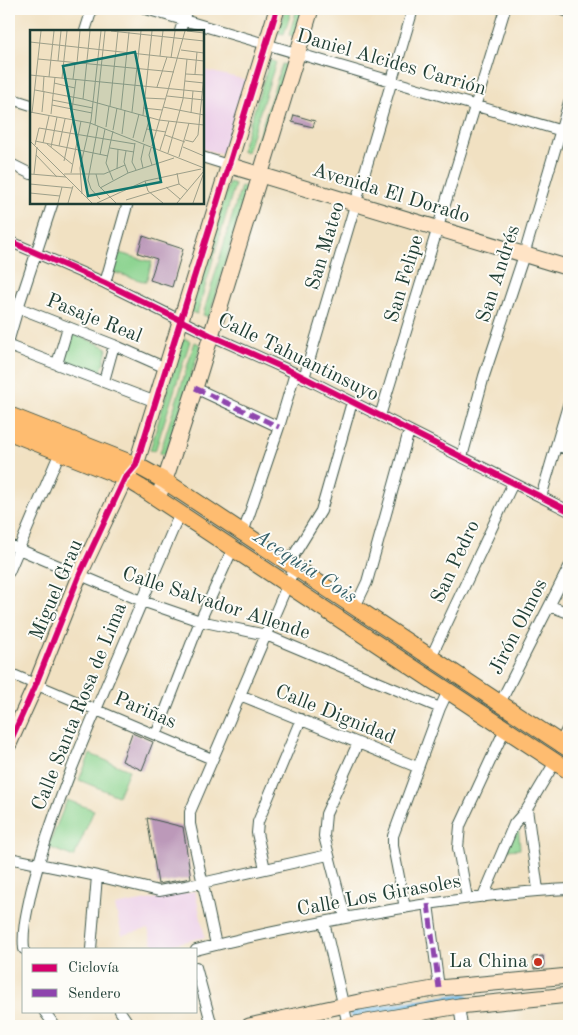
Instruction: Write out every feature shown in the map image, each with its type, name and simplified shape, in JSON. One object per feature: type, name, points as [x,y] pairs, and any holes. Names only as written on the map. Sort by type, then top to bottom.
[{"type":"main road","points":[[9,415],[136,465],[165,481],[500,703],[567,742]]},
{"type":"main road","points":[[9,432],[125,477],[569,771]]},
{"type":"street","points":[[85,30],[92,9]]},
{"type":"street","name":"Daniel Alcides Carrión","points":[[146,9],[565,132]]},
{"type":"street","points":[[180,30],[187,9]]},
{"type":"street","points":[[136,465],[277,9]]},
{"type":"street","points":[[158,498],[195,388],[311,9]]},
{"type":"street","name":"San Mateo","points":[[243,533],[279,427],[300,375],[356,204],[413,9]]},
{"type":"street","name":"San Felipe","points":[[380,416],[506,9]]},
{"type":"street","points":[[560,9],[569,12]]},
{"type":"street","points":[[9,98],[30,105]]},
{"type":"street","name":"San Andrés","points":[[462,457],[484,376],[565,132],[569,102]]},
{"type":"street","name":"Avenida El Dorado","points":[[204,158],[569,268]]},
{"type":"street","points":[[9,163],[30,174]]},
{"type":"street","points":[[9,340],[13,306],[36,253],[53,204]]},
{"type":"street","points":[[105,283],[127,204]]},
{"type":"street","name":"Calle Tahuantinsuyo","points":[[9,241],[105,283],[210,335],[300,375],[569,511]]},
{"type":"street","name":"Pasaje Real","points":[[13,306],[114,345],[166,368]]},
{"type":"street","points":[[57,364],[68,327]]},
{"type":"street","points":[[104,381],[114,345]]},
{"type":"street","points":[[9,346],[156,402]]},
{"type":"street","points":[[195,388],[279,427]]},
{"type":"street","points":[[216,945],[190,824],[190,812],[288,584],[293,566],[321,511],[352,402]]},
{"type":"street","points":[[541,498],[569,402]]},
{"type":"street","points":[[355,607],[367,582],[409,431]]},
{"type":"street","points":[[556,446],[569,449]]},
{"type":"street","points":[[9,572],[14,547],[60,452]]},
{"type":"street","name":"Miguel Grau","points":[[9,744],[36,684],[80,576],[125,477],[136,465]]},
{"type":"street","name":"San Pedro","points":[[430,657],[513,483]]},
{"type":"street","name":"Calle Santa Rosa de Lima","points":[[24,948],[26,912],[38,864],[52,820],[96,709],[180,513]]},
{"type":"street","name":"Calle Salvador Allende","points":[[14,547],[80,576],[200,622],[266,636],[440,708]]},
{"type":"street","points":[[156,735],[200,622],[232,548]]},
{"type":"street","name":"Jirón Olmos","points":[[500,703],[569,567]]},
{"type":"street","points":[[550,606],[569,613]]},
{"type":"street","name":"Pariñas","points":[[9,673],[212,759]]},
{"type":"street","points":[[405,908],[392,846],[392,836],[417,767],[448,691]]},
{"type":"street","name":"Calle Dignidad","points":[[240,695],[417,767]]},
{"type":"street","points":[[265,869],[257,833],[258,822],[301,719]]},
{"type":"street","points":[[467,898],[458,848],[460,826],[505,729]]},
{"type":"street","points":[[345,917],[324,836],[326,814],[358,743]]},
{"type":"street","points":[[483,896],[514,824],[527,810],[555,762]]},
{"type":"street","points":[[527,810],[538,890]]},
{"type":"street","points":[[9,858],[159,891],[202,884],[328,855]]},
{"type":"street","points":[[91,948],[97,876]]},
{"type":"street","name":"Calle Los Girasoles","points":[[198,950],[345,917],[483,896],[538,890],[569,889]]},
{"type":"street","points":[[428,904],[439,988]]},
{"type":"street","points":[[324,922],[344,1006],[346,1026],[459,1006],[569,996]]},
{"type":"street","points":[[198,975],[212,1026]]},
{"type":"street","points":[[249,1026],[439,988],[569,976]]},
{"type":"street","points":[[459,1006],[462,1026]]},
{"type":"street","points":[[45,1012],[55,1026]]},
{"type":"street","points":[[121,1012],[130,1026]]},
{"type":"shaded area","points":[[204,70],[247,80],[222,154],[204,149]]},
{"type":"shaded area","points":[[195,891],[205,937],[157,948],[152,942],[148,929],[122,935],[115,906]]},
{"type":"green space","points":[[285,9],[292,9],[284,34],[278,33]]},
{"type":"green space","points":[[297,9],[304,9],[295,37],[289,35]]},
{"type":"green space","points":[[270,60],[276,62],[247,152],[241,151]]},
{"type":"green space","points":[[282,64],[288,65],[259,156],[253,154]]},
{"type":"green space","points":[[229,182],[235,184],[197,314],[191,312]]},
{"type":"green space","points":[[241,186],[247,188],[209,317],[203,315]]},
{"type":"green space","points":[[119,253],[152,262],[146,282],[113,272]]},
{"type":"green space","points":[[70,332],[106,347],[107,350],[101,372],[98,373],[61,361]]},
{"type":"green space","points":[[183,338],[190,341],[155,451],[150,450]]},
{"type":"green space","points":[[195,342],[201,345],[165,455],[160,453]]},
{"type":"green space","points":[[90,754],[129,770],[118,796],[79,780]]},
{"type":"green space","points":[[67,800],[94,810],[74,857],[48,847]]},
{"type":"green space","points":[[518,822],[520,849],[505,850]]},
{"type":"building","points":[[294,115],[315,121],[313,127],[292,122]]},
{"type":"building","points":[[143,236],[183,249],[172,287],[150,280],[157,259],[138,253]]},
{"type":"building","points":[[132,733],[153,742],[142,770],[122,761]]},
{"type":"building","points":[[147,818],[183,827],[191,878],[158,884]]},
{"type":"building","name":"La China","points":[[543,956],[544,968],[534,969],[533,957]]},
{"type":"waterway","points":[[355,1014],[464,998]]},
{"type":"marked path","points":[[195,388],[279,427]]},
{"type":"marked path","points":[[428,904],[439,988]]},
{"type":"cycle path","points":[[9,744],[36,684],[79,576],[125,478],[136,465],[277,9]]},
{"type":"cycle path","points":[[9,241],[105,283],[210,335],[295,373],[569,511]]},
{"type":"place","name":"La China","points":[[538,962]]},
{"type":"water label","name":"Acequia Cois","points":[[305,567]]}]
